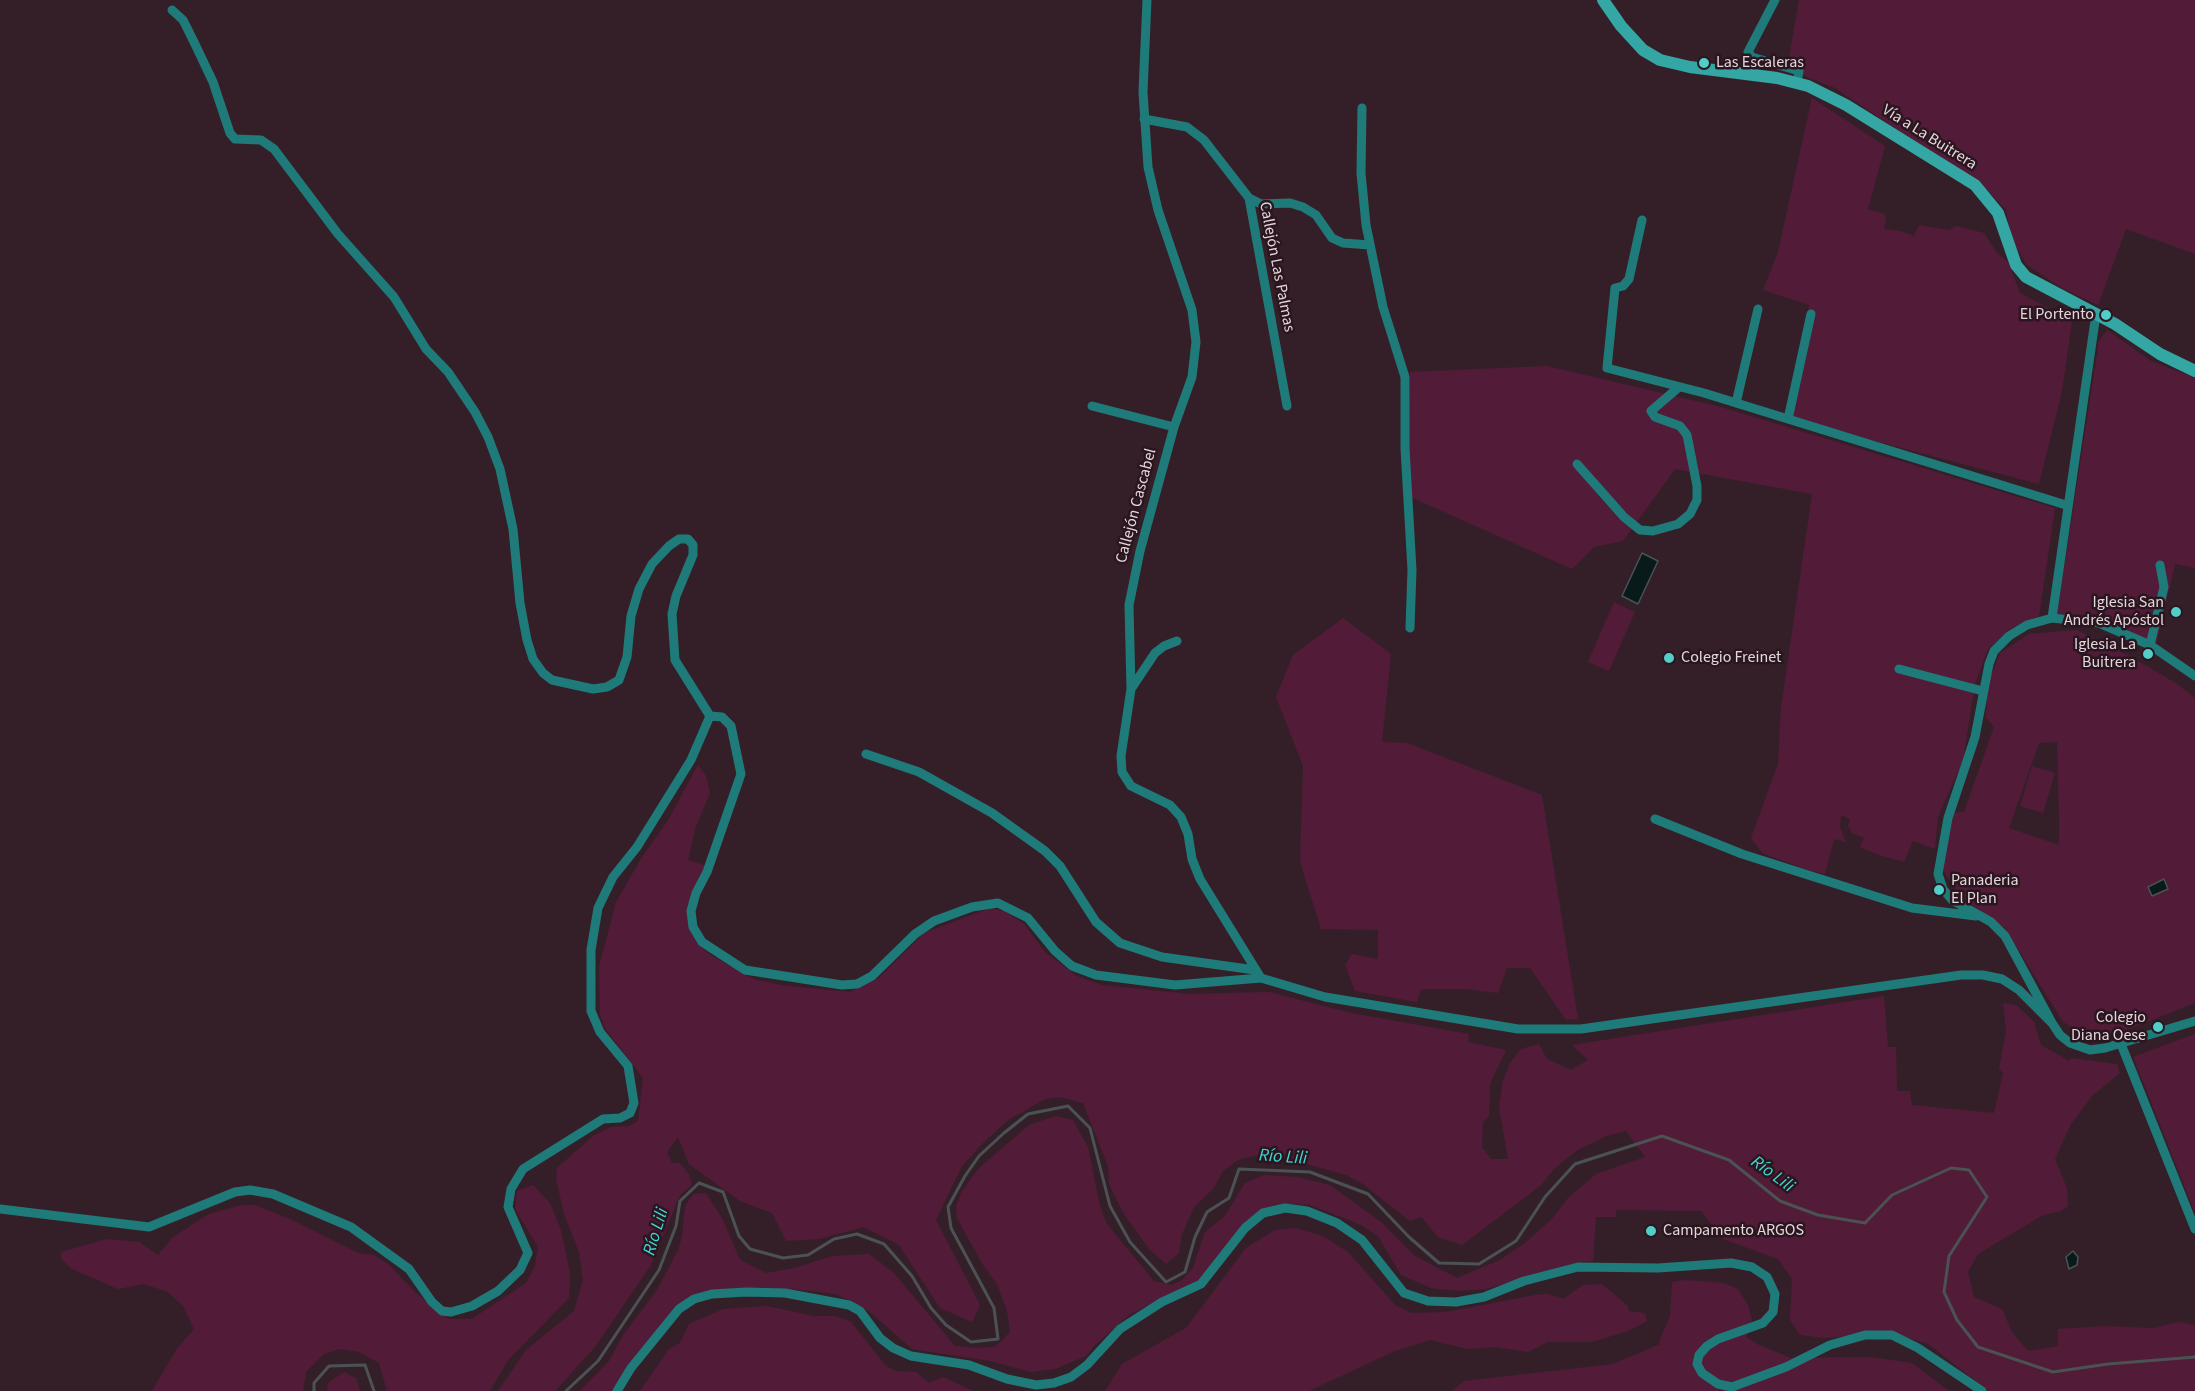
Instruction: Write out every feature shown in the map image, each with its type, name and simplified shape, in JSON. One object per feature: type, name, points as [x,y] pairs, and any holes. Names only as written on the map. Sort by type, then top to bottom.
[{"type":"street","name":"Callejón Cascabel","points":[[1147,0],[1144,120],[1148,167],[1158,210],[1192,310],[1196,342],[1192,376],[1174,427],[1156,509],[1129,605],[1131,688],[1121,756],[1122,772],[1131,786],[1170,805],[1181,817],[1200,879],[1261,978]]},
{"type":"street","name":"Vía a La Buitrera","points":[[1603,0],[1621,26],[1643,51],[1660,60],[1797,83],[1846,105],[1975,185],[1998,213],[2016,265],[2026,277],[2195,371]]},
{"type":"street","points":[[1775,0],[1748,52],[1752,57],[1799,70],[1797,83]]},
{"type":"street","points":[[172,9],[183,20],[190,34],[235,139],[261,140],[274,149],[338,234],[394,297],[426,349],[448,372],[475,412],[488,437],[500,469],[513,529],[520,603],[533,659],[543,673],[552,680],[593,689],[607,687],[619,680],[627,657],[632,616],[639,589],[652,564],[669,546],[679,539],[688,539],[693,545],[693,555],[676,596],[672,614],[675,660],[710,716]]},
{"type":"street","points":[[1362,108],[1362,185],[1370,245],[1383,307],[1405,376],[1405,448],[1412,570],[1410,628]]},
{"type":"street","name":"Callejón Las Palmas","points":[[1144,120],[1187,127],[1204,140],[1249,198],[1287,406]]},
{"type":"street","points":[[1249,198],[1260,204],[1290,203],[1303,207],[1316,215],[1332,238],[1343,243],[1370,245]]},
{"type":"street","points":[[1642,220],[1629,279],[1623,286],[1616,288],[1607,368],[1736,403],[2066,505]]},
{"type":"street","points":[[1736,403],[1758,309]]},
{"type":"street","points":[[1788,419],[1811,314]]},
{"type":"street","points":[[2052,618],[2066,505],[2096,314]]},
{"type":"street","points":[[1577,464],[1624,517],[1640,530],[1653,531],[1678,524],[1690,514],[1697,500],[1697,486],[1687,435],[1680,426],[1655,417],[1651,411],[1679,387]]},
{"type":"street","points":[[1092,406],[1174,427]]},
{"type":"street","points":[[2150,645],[2164,587],[2160,566]]},
{"type":"street","points":[[2195,676],[2150,645],[2099,623],[2052,618],[2027,625],[2009,636],[1994,651],[1983,691],[1975,737],[1947,819],[1938,874],[1943,889],[1953,900],[1991,922],[2005,936],[2060,1035],[2080,1048],[2090,1050],[2121,1044],[2195,1021]]},
{"type":"street","points":[[1131,688],[1155,653],[1177,641]]},
{"type":"street","points":[[1899,669],[1983,691]]},
{"type":"street","points":[[710,716],[722,717],[731,726],[741,774],[707,872],[696,893],[691,911],[693,927],[702,942],[745,970],[830,983],[857,984],[872,976],[915,934],[934,921],[972,907],[998,903],[1028,918],[1055,951],[1072,966],[1096,975],[1175,985],[1261,978],[1325,997],[1506,1027],[1581,1029],[1961,975],[1983,975],[2002,979],[2019,990],[2052,1023]]},
{"type":"street","points":[[0,1209],[149,1227],[235,1192],[250,1190],[273,1194],[351,1227],[408,1269],[432,1302],[442,1311],[451,1312],[472,1306],[498,1291],[520,1270],[528,1253],[508,1207],[511,1189],[523,1169],[603,1119],[620,1118],[630,1113],[634,1102],[628,1066],[600,1032],[591,1011],[591,950],[598,908],[613,877],[636,847],[691,760],[710,716]]},
{"type":"street","points":[[866,754],[919,772],[992,813],[1045,851],[1060,866],[1096,922],[1120,943],[1162,957],[1255,970]]},
{"type":"street","points":[[1655,819],[1742,854],[1912,908],[1979,916]]},
{"type":"street","points":[[2121,1044],[2195,1229]]},
{"type":"street","points":[[617,1391],[656,1335],[679,1309],[694,1299],[712,1294],[746,1292],[785,1293],[849,1305],[860,1311],[880,1338],[893,1348],[911,1356],[969,1365],[1007,1379],[1036,1384],[1054,1383],[1071,1377],[1087,1365],[1120,1329],[1162,1302],[1201,1284],[1245,1228],[1263,1213],[1285,1208],[1307,1211],[1337,1222],[1362,1240],[1404,1293],[1428,1301],[1456,1302],[1484,1297],[1524,1281],[1578,1268],[1658,1268],[1731,1263],[1752,1268],[1767,1277],[1775,1294],[1773,1311],[1762,1323],[1718,1339],[1707,1346],[1699,1356],[1697,1364],[1702,1373],[1718,1384],[1732,1387],[1786,1367],[1830,1345],[1865,1335],[1892,1335],[1918,1348],[1982,1391]]},
{"type":"shaded area","points":[[1799,0],[2195,0],[2195,254],[2126,229],[2098,305],[2062,288],[2027,265],[2012,241],[2006,210],[1988,191],[1835,88],[1787,69]]},
{"type":"shaded area","points":[[1812,98],[1885,146],[1868,209],[1884,214],[1886,218],[1884,229],[1901,231],[1914,236],[1919,225],[1949,230],[1956,226],[1984,233],[1997,253],[2008,262],[2020,293],[2072,321],[2062,391],[2039,484],[1787,418],[1809,305],[1763,290],[1778,252]]},
{"type":"shaded area","points":[[2107,330],[2151,361],[2195,378],[2195,568],[2175,564],[2156,646],[2089,615],[2057,614],[2099,341]]},
{"type":"shaded area","points":[[1547,366],[1721,407],[2055,508],[2039,616],[2012,628],[1988,649],[1975,684],[1963,760],[1938,817],[1935,849],[1913,841],[1904,862],[1879,855],[1860,847],[1864,838],[1852,833],[1848,826],[1850,819],[1841,815],[1840,828],[1846,842],[1834,839],[1825,874],[1762,853],[1751,838],[1778,764],[1781,708],[1812,494],[1675,469],[1623,541],[1594,547],[1572,569],[1408,496],[1410,372]]},
{"type":"shaded area","points":[[1642,553],[1658,561],[1638,604],[1622,596]]},
{"type":"shaded area","points":[[1614,602],[1635,612],[1609,671],[1588,662]]},
{"type":"shaded area","points":[[1343,618],[1391,654],[1382,742],[1407,743],[1542,795],[1578,1019],[1566,1020],[1530,968],[1507,968],[1498,993],[1464,989],[1421,989],[1417,1002],[1355,991],[1345,965],[1352,954],[1378,959],[1378,930],[1321,929],[1300,862],[1303,766],[1276,697],[1293,655]]},
{"type":"shaded area","points":[[2077,630],[2131,657],[2177,684],[2195,698],[2195,1003],[2114,1035],[2088,1036],[2063,1022],[2005,928],[1961,897],[1942,869],[1951,813],[1964,812],[1994,727],[1986,718],[1987,686],[2000,653],[2029,634]],"holes":[[[2057,742],[2059,845],[2009,828],[2039,743]]]},
{"type":"shaded area","points":[[698,765],[706,776],[710,793],[695,829],[688,860],[707,866],[688,906],[697,941],[706,952],[753,979],[780,985],[849,992],[879,978],[924,933],[990,908],[1004,911],[1023,923],[1046,953],[1077,976],[1102,985],[1189,994],[1269,992],[1351,1013],[1469,1034],[1468,1042],[1506,1050],[1490,1084],[1489,1116],[1483,1122],[1482,1147],[1491,1159],[1508,1159],[1499,1107],[1503,1080],[1510,1063],[1521,1049],[1539,1044],[1547,1059],[1571,1070],[1588,1060],[1572,1045],[1884,996],[1888,1047],[1896,1047],[1897,1091],[1910,1091],[1912,1105],[1994,1113],[2003,1073],[1999,1069],[2006,1031],[2003,1003],[2016,1005],[2034,1022],[2041,1045],[2069,1061],[2071,1058],[2117,1064],[2120,1073],[2092,1096],[2071,1124],[2055,1159],[2067,1188],[2068,1206],[2061,1211],[2043,1215],[1978,1254],[1968,1272],[1974,1297],[2002,1309],[2012,1332],[2028,1351],[2058,1346],[2058,1329],[2104,1326],[2153,1328],[2179,1322],[2195,1325],[2195,1391],[1989,1391],[1928,1344],[1892,1333],[1824,1338],[1800,1335],[1790,1320],[1792,1279],[1778,1259],[1723,1239],[1701,1211],[1616,1210],[1616,1217],[1596,1217],[1593,1261],[1579,1262],[1486,1289],[1458,1291],[1431,1288],[1401,1275],[1378,1236],[1359,1224],[1310,1205],[1286,1204],[1245,1229],[1201,1279],[1129,1315],[1086,1356],[1055,1369],[1031,1372],[990,1361],[912,1349],[871,1313],[835,1294],[794,1289],[753,1289],[690,1303],[636,1357],[611,1391],[580,1391],[609,1361],[623,1335],[657,1290],[678,1250],[682,1237],[685,1207],[693,1194],[706,1193],[723,1220],[740,1260],[766,1273],[795,1268],[832,1256],[869,1254],[894,1273],[955,1346],[976,1348],[995,1347],[1010,1332],[1007,1311],[997,1284],[983,1265],[957,1218],[956,1206],[962,1191],[978,1169],[1029,1125],[1056,1116],[1073,1120],[1088,1147],[1100,1206],[1107,1224],[1154,1281],[1172,1285],[1182,1280],[1193,1268],[1205,1232],[1225,1216],[1245,1183],[1264,1175],[1297,1177],[1330,1185],[1381,1222],[1415,1256],[1457,1278],[1500,1260],[1525,1243],[1552,1219],[1568,1198],[1596,1174],[1645,1157],[1626,1131],[1607,1136],[1579,1149],[1555,1168],[1540,1186],[1462,1245],[1438,1237],[1421,1217],[1410,1221],[1363,1184],[1346,1175],[1270,1154],[1248,1157],[1238,1160],[1223,1171],[1213,1189],[1194,1207],[1182,1234],[1179,1253],[1166,1264],[1149,1249],[1124,1214],[1109,1184],[1108,1166],[1083,1103],[1060,1097],[1045,1099],[1008,1120],[984,1142],[962,1166],[936,1220],[980,1305],[972,1322],[940,1308],[899,1245],[864,1227],[819,1239],[786,1241],[772,1213],[740,1201],[689,1164],[678,1137],[667,1152],[672,1163],[680,1163],[689,1174],[692,1185],[680,1195],[651,1265],[595,1347],[555,1391],[498,1391],[526,1350],[574,1311],[583,1280],[579,1252],[564,1214],[556,1179],[557,1168],[593,1136],[611,1127],[629,1126],[638,1121],[643,1078],[604,1027],[600,1014],[599,967],[616,902],[642,857],[667,822]]},
{"type":"shaded area","points":[[2032,766],[2055,773],[2043,813],[2020,806]]},
{"type":"shaded area","points":[[2164,879],[2168,889],[2152,896],[2148,887]]},
{"type":"shaded area","points":[[2195,1034],[2195,1213],[2133,1057]]},
{"type":"shaded area","points":[[533,1185],[550,1203],[561,1230],[570,1274],[569,1298],[508,1360],[490,1391],[387,1391],[379,1363],[359,1352],[340,1349],[324,1354],[306,1372],[303,1391],[152,1391],[176,1350],[194,1329],[183,1306],[168,1292],[144,1284],[118,1289],[72,1269],[61,1259],[61,1252],[107,1239],[139,1242],[158,1255],[173,1237],[209,1214],[242,1205],[255,1205],[290,1219],[358,1253],[374,1255],[388,1264],[415,1292],[448,1319],[472,1319],[526,1283],[535,1266],[538,1247],[515,1209],[517,1191]]},
{"type":"shaded area","points":[[1295,1228],[1323,1236],[1348,1252],[1395,1305],[1411,1313],[1446,1312],[1535,1295],[1548,1294],[1563,1299],[1583,1285],[1602,1284],[1627,1305],[1629,1311],[1645,1313],[1647,1321],[1628,1331],[1592,1342],[1548,1342],[1528,1352],[1495,1347],[1468,1349],[1430,1340],[1395,1351],[1309,1391],[1105,1391],[1122,1364],[1186,1328],[1246,1248],[1275,1230]]},
{"type":"shaded area","points":[[2073,1251],[2078,1257],[2077,1265],[2069,1269],[2066,1257]]},
{"type":"shaded area","points":[[1685,1280],[1724,1283],[1738,1289],[1748,1305],[1752,1320],[1746,1337],[1759,1345],[1791,1358],[1870,1357],[1912,1363],[1949,1391],[1452,1391],[1464,1381],[1613,1364],[1660,1344],[1670,1316],[1672,1282]]},
{"type":"shaded area","points":[[767,1306],[813,1316],[836,1316],[851,1322],[886,1366],[897,1371],[916,1372],[929,1383],[943,1377],[973,1391],[640,1391],[669,1349],[680,1343],[689,1324],[723,1309]]},
{"type":"shaded area","points":[[344,1372],[356,1378],[360,1391],[327,1391],[328,1383]]},
{"type":"waterway","name":"Río Lili","points":[[566,1391],[598,1361],[659,1270],[676,1226],[680,1201],[699,1183],[723,1192],[739,1236],[750,1249],[783,1258],[808,1255],[834,1239],[857,1234],[884,1244],[912,1276],[931,1308],[946,1325],[971,1342],[998,1339],[994,1308],[951,1228],[948,1207],[979,1156],[1004,1133],[1028,1114],[1068,1106],[1090,1128],[1110,1206],[1130,1242],[1166,1282],[1185,1272],[1195,1237],[1207,1212],[1229,1198],[1239,1169],[1310,1172],[1368,1194],[1409,1237],[1439,1263],[1479,1264],[1516,1241],[1545,1197],[1575,1164],[1662,1136],[1729,1160],[1780,1201],[1818,1215],[1865,1223],[1892,1195],[1951,1168],[1969,1170],[1987,1197],[1949,1256],[1944,1292],[1957,1320],[1978,1347],[2053,1372],[2108,1364],[2195,1357]]},
{"type":"waterway","name":"Río Lili","points":[[314,1391],[314,1383],[329,1366],[365,1365],[374,1391]]},
{"type":"place","name":"Las Escaleras","points":[[1704,63]]},
{"type":"place","name":"El Portento","points":[[2106,315]]},
{"type":"place","name":"Iglesia San Andrés Apóstol","points":[[2176,612]]},
{"type":"place","name":"Iglesia La Buitrera","points":[[2148,654]]},
{"type":"place","name":"Colegio Freinet","points":[[1669,658]]},
{"type":"place","name":"Panaderia El Plan","points":[[1939,890]]},
{"type":"place","name":"Colegio Diana Oese","points":[[2158,1027]]},
{"type":"place","name":"Campamento ARGOS","points":[[1651,1231]]}]
